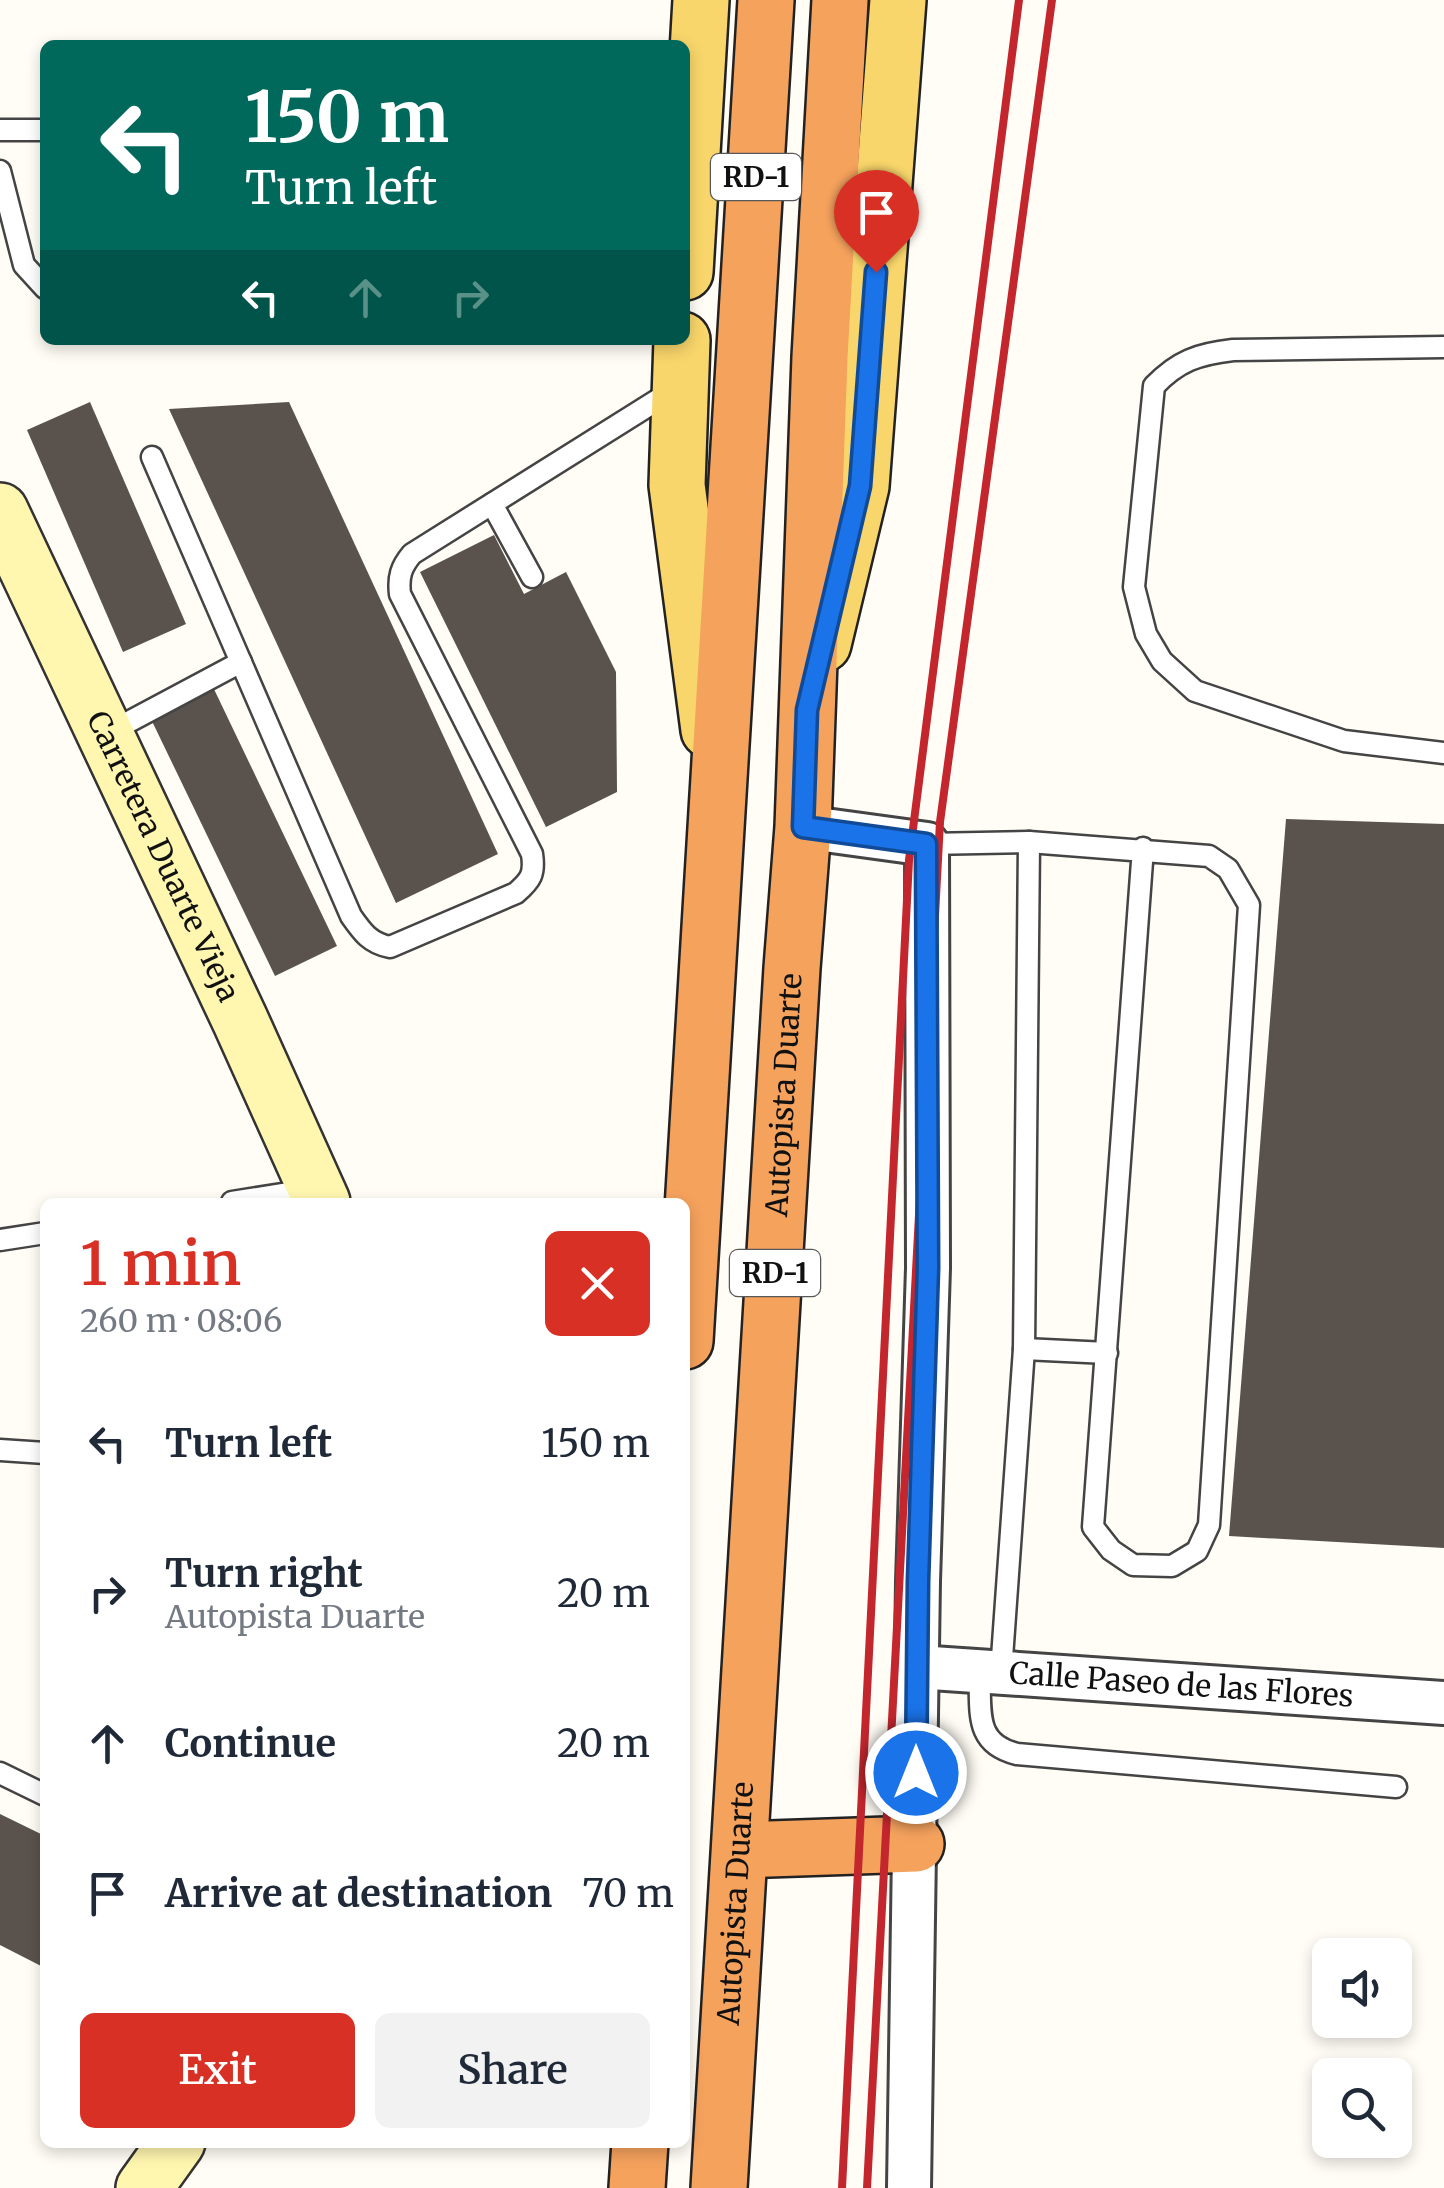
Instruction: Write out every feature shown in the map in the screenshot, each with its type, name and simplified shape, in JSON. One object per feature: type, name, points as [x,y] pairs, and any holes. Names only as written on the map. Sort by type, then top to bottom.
[{"type":"highway","name":"RD-1","points":[[690,1251],[766,0]]},
{"type":"highway","name":"Autopista Duarte","points":[[718,2188],[803,827],[820,357],[840,0]]},
{"type":"highway","points":[[741,1850],[916,1844]]},
{"type":"highway","points":[[638,2188],[640,2148]]},
{"type":"main road","points":[[690,157],[701,0]]},
{"type":"main road","points":[[807,710],[860,486],[898,0]]},
{"type":"main road","points":[[682,362],[677,485],[716,786]]},
{"type":"main road","name":"Carretera Duarte Vieja","points":[[0,511],[319,1196]]},
{"type":"main road","points":[[144,2188],[173,2148]]},
{"type":"street","points":[[803,827],[926,844],[928,1268],[909,2188]]},
{"type":"street","name":"Calle Paseo de las Flores","points":[[917,1667],[1444,1702]]},
{"type":"lane","points":[[0,130],[40,130]]},
{"type":"lane","points":[[0,171],[24,265],[40,283]]},
{"type":"lane","points":[[1444,348],[1233,350],[1198,354],[1172,368],[1154,386],[1134,587],[1146,634],[1162,661],[1195,691],[1344,741],[1444,753]]},
{"type":"lane","points":[[152,457],[351,916],[366,937],[390,947],[516,893],[531,880],[532,854],[400,594],[398,578],[412,554],[492,504],[682,362]]},
{"type":"lane","points":[[492,504],[532,577]]},
{"type":"lane","points":[[105,734],[241,662]]},
{"type":"lane","points":[[926,844],[1030,842],[1143,848],[1209,856],[1228,869],[1250,905],[1209,1525],[1196,1552],[1172,1566],[1133,1565],[1111,1550],[1093,1526],[1143,848]]},
{"type":"lane","points":[[1030,842],[1024,1349],[984,1736],[996,1749],[1017,1754],[1396,1787]]},
{"type":"lane","points":[[290,1198],[319,1196]]},
{"type":"lane","points":[[0,1240],[40,1234]]},
{"type":"lane","points":[[1024,1349],[1107,1353]]},
{"type":"lane","points":[[0,1450],[40,1452]]},
{"type":"lane","points":[[0,1774],[40,1793]]},
{"type":"building","points":[[90,402],[186,624],[123,652],[27,430]]},
{"type":"building","points":[[289,402],[498,854],[396,903],[169,409]]},
{"type":"building","points":[[494,535],[524,594],[566,572],[616,672],[617,792],[546,827],[420,572]]},
{"type":"building","points":[[212,685],[337,946],[275,976],[149,715]]},
{"type":"building","points":[[1286,819],[1444,824],[1444,1548],[1229,1536]]},
{"type":"building","points":[[0,1814],[40,1834],[40,1965],[0,1945]]},
{"type":"railway","points":[[842,2188],[909,860],[1019,0]]},
{"type":"railway","points":[[867,2188],[940,822],[1052,0]]},
{"type":"route","points":[[876,272],[860,486],[807,710],[803,827],[926,844],[928,1268],[916,1773]]}]
